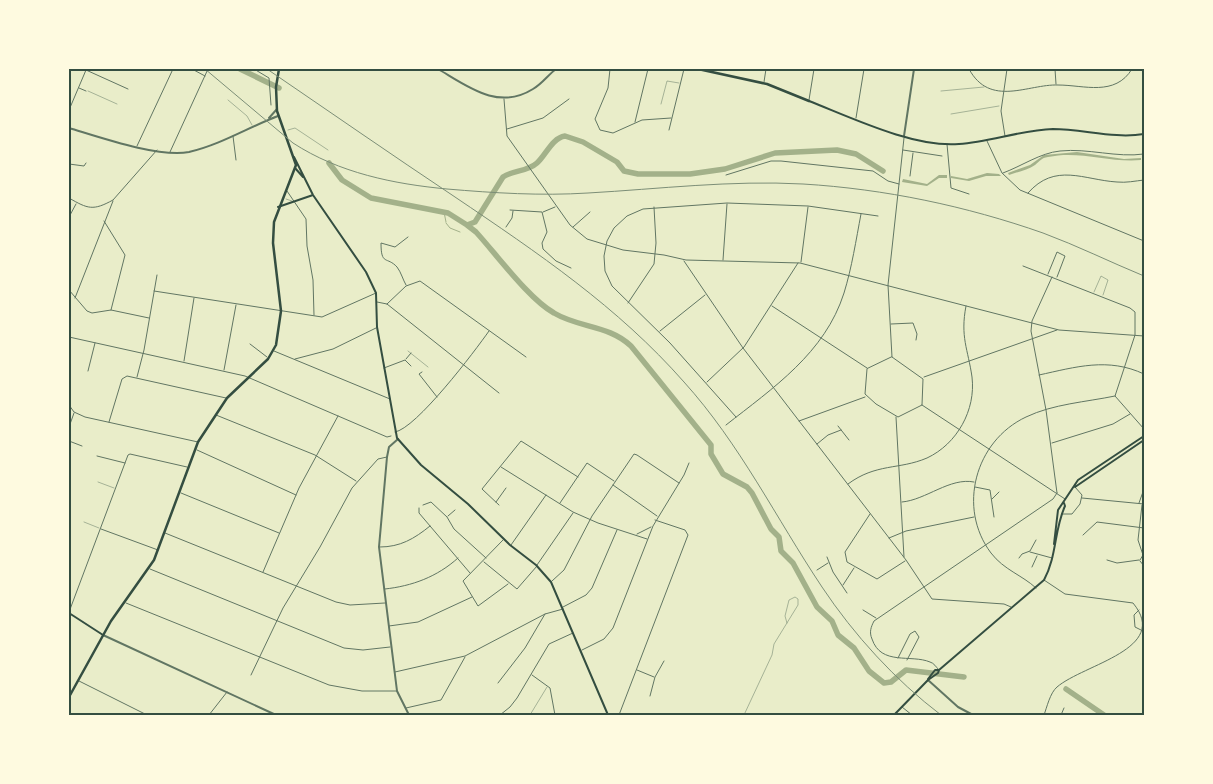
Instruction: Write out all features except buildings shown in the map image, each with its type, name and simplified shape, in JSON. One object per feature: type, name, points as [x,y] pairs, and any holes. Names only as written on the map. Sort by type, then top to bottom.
[{"type":"highway","points":[[69,697],[103,636],[149,569],[165,533],[198,442],[227,398],[274,351],[278,338],[281,311],[273,242],[274,222],[278,207],[295,168],[294,157],[284,124],[278,116],[276,87],[279,69]]},
{"type":"highway","points":[[698,69],[764,83],[809,101]]},
{"type":"main road","points":[[809,101],[904,136],[947,144],[987,140],[1052,129],[1080,130],[1122,136],[1144,134]]},
{"type":"main road","points":[[294,157],[313,195],[366,272],[376,293],[377,327],[398,440],[421,465],[468,504],[510,545],[537,566],[551,582],[608,715]]},
{"type":"main road","points":[[295,168],[303,177]]},
{"type":"main road","points":[[278,207],[313,195]]},
{"type":"main road","points":[[928,680],[930,675],[1044,580],[1052,558],[1056,516],[1061,504],[1064,503],[1080,478],[1144,436]]},
{"type":"main road","points":[[1074,486],[1144,440]]},
{"type":"main road","points":[[1054,544],[1061,514],[1065,506],[1064,503]]},
{"type":"main road","points":[[69,613],[103,636]]},
{"type":"main road","points":[[894,715],[928,680],[936,675],[937,670]]},
{"type":"street","points":[[137,146],[173,69]]},
{"type":"street","points":[[192,69],[205,76]]},
{"type":"street","points":[[170,153],[208,69]]},
{"type":"street","points":[[254,69],[268,77],[271,105]]},
{"type":"street","points":[[438,69],[481,94],[504,98],[528,92],[556,69]]},
{"type":"street","points":[[551,73],[552,69]]},
{"type":"street","points":[[610,69],[608,88],[595,123],[600,130],[608,133],[617,132],[635,122],[652,118],[671,118]]},
{"type":"street","points":[[635,122],[648,69]]},
{"type":"street","points":[[668,130],[684,69]]},
{"type":"street","points":[[716,74],[717,69]]},
{"type":"street","points":[[764,83],[766,69]]},
{"type":"street","points":[[809,101],[814,69]]},
{"type":"street","points":[[856,119],[864,69]]},
{"type":"street","points":[[892,357],[888,285],[902,150],[914,69]]},
{"type":"street","points":[[969,69],[980,82],[989,87],[1003,91],[1018,92],[1056,84],[1101,89],[1119,82],[1132,69]]},
{"type":"street","points":[[1005,136],[1001,106],[1007,69]]},
{"type":"street","points":[[1055,69],[1056,84]]},
{"type":"street","points":[[69,110],[86,70],[128,89]]},
{"type":"street","points":[[79,87],[86,91]]},
{"type":"street","points":[[504,98],[507,136],[573,228],[587,239],[605,245],[684,260],[799,263],[1057,330],[1144,336]]},
{"type":"street","points":[[506,129],[544,118],[568,99]]},
{"type":"street","points":[[269,119],[277,109]]},
{"type":"street","points":[[69,128],[170,153],[190,151],[233,136],[278,116]]},
{"type":"street","points":[[1144,134],[1144,143]]},
{"type":"street","points":[[233,136],[236,160]]},
{"type":"street","points":[[987,140],[1002,173],[1014,186],[1027,194],[1144,241]]},
{"type":"street","points":[[947,144],[951,188],[969,194]]},
{"type":"street","points":[[75,298],[113,200],[157,150]]},
{"type":"street","points":[[902,150],[942,156]]},
{"type":"street","points":[[1002,173],[1028,163],[1043,154],[1061,150],[1132,156],[1144,154]]},
{"type":"street","points":[[910,176],[913,152]]},
{"type":"street","points":[[726,175],[771,161],[781,161],[873,171],[890,182],[899,184]]},
{"type":"street","points":[[69,164],[84,166],[86,164]]},
{"type":"street","points":[[1027,194],[1043,181],[1066,175],[1082,175],[1118,182],[1144,180]]},
{"type":"street","points":[[286,189],[304,214],[307,226],[307,246],[314,290],[314,316]]},
{"type":"street","points":[[69,198],[76,204],[97,208],[113,200]]},
{"type":"street","points":[[723,261],[727,203]]},
{"type":"street","points":[[736,417],[707,382],[659,332],[615,291],[607,276],[604,256],[605,245],[614,228],[623,218],[639,210],[727,203],[808,206],[878,216]]},
{"type":"street","points":[[69,217],[76,204]]},
{"type":"street","points":[[506,228],[512,218],[512,210],[542,212],[549,211],[556,206]]},
{"type":"street","points":[[707,382],[743,348],[799,263],[808,206]]},
{"type":"street","points":[[628,303],[653,266],[655,253],[654,208]]},
{"type":"street","points":[[542,212],[547,232],[542,243],[543,250],[556,261],[571,268]]},
{"type":"street","points":[[573,228],[590,212]]},
{"type":"street","points":[[726,425],[774,388],[796,368],[822,338],[839,306],[848,275],[861,214]]},
{"type":"street","points":[[104,221],[125,255],[111,310]]},
{"type":"street","points":[[406,286],[396,267],[385,261],[381,254],[381,243],[395,247],[408,237]]},
{"type":"street","points":[[1047,275],[1057,252],[1065,256],[1056,278]]},
{"type":"street","points":[[684,260],[705,295],[743,348],[906,560],[934,601],[1004,604],[1012,608]]},
{"type":"street","points":[[1023,266],[1133,310],[1136,316],[1135,335],[1115,396]]},
{"type":"street","points":[[137,378],[157,276]]},
{"type":"street","points":[[937,670],[929,662],[907,660],[884,654],[873,643],[871,628],[876,618],[1053,499],[1057,493],[1052,444],[1031,339],[1032,323],[1052,277]]},
{"type":"street","points":[[388,304],[406,286],[418,280],[422,281],[526,357]]},
{"type":"street","points":[[69,290],[92,313],[111,310],[150,318]]},
{"type":"street","points":[[154,291],[314,316],[328,315],[376,293]]},
{"type":"street","points":[[659,332],[705,295]]},
{"type":"street","points":[[184,362],[194,298]]},
{"type":"street","points":[[377,302],[388,304],[499,392]]},
{"type":"street","points":[[224,371],[236,304]]},
{"type":"street","points":[[772,305],[867,368]]},
{"type":"street","points":[[847,484],[872,470],[918,461],[931,456],[947,444],[959,430],[966,418],[971,399],[972,382],[963,334],[966,306]]},
{"type":"street","points":[[890,324],[913,323],[917,334],[916,340]]},
{"type":"street","points":[[295,360],[333,349],[377,327]]},
{"type":"street","points":[[395,432],[404,429],[437,397],[489,330]]},
{"type":"street","points":[[923,377],[1057,330]]},
{"type":"street","points":[[69,337],[248,377],[387,437],[391,436]]},
{"type":"street","points":[[88,371],[95,342]]},
{"type":"street","points":[[250,344],[268,359]]},
{"type":"street","points":[[274,351],[390,399]]},
{"type":"street","points":[[384,368],[405,360],[411,353]]},
{"type":"street","points":[[867,368],[892,357]]},
{"type":"street","points":[[892,357],[923,377]]},
{"type":"street","points":[[405,360],[411,366]]},
{"type":"street","points":[[1038,375],[1094,364],[1125,366],[1144,374]]},
{"type":"street","points":[[866,396],[867,368]]},
{"type":"street","points":[[415,377],[422,372]]},
{"type":"street","points":[[419,374],[437,397]]},
{"type":"street","points":[[109,422],[122,379],[127,376],[227,398]]},
{"type":"street","points":[[922,405],[923,377]]},
{"type":"street","points":[[866,396],[896,417]]},
{"type":"street","points":[[799,420],[866,396]]},
{"type":"street","points":[[1036,588],[1004,567],[985,544],[975,517],[974,487],[980,464],[988,449],[1013,424],[1046,410],[1115,396]]},
{"type":"street","points":[[1115,396],[1144,429]]},
{"type":"street","points":[[69,405],[74,412],[85,417],[198,442]]},
{"type":"street","points":[[922,405],[1066,499]]},
{"type":"street","points":[[896,417],[922,405]]},
{"type":"street","points":[[69,427],[74,412]]},
{"type":"street","points":[[1052,444],[1113,424],[1131,413]]},
{"type":"street","points":[[215,415],[315,455],[356,481]]},
{"type":"street","points":[[263,572],[315,455],[338,416]]},
{"type":"street","points":[[896,417],[904,558]]},
{"type":"street","points":[[838,426],[849,440]]},
{"type":"street","points":[[817,444],[827,436],[841,430]]},
{"type":"street","points":[[398,440],[389,447],[387,457],[379,547],[397,691],[409,715]]},
{"type":"street","points":[[69,441],[82,446]]},
{"type":"street","points":[[499,505],[482,489],[520,441],[578,477]]},
{"type":"street","points":[[196,450],[296,495]]},
{"type":"street","points":[[69,613],[130,454],[189,467]]},
{"type":"street","points":[[551,582],[564,570],[612,485],[636,454],[679,483]]},
{"type":"street","points":[[97,456],[125,463]]},
{"type":"street","points":[[251,675],[277,620],[356,481],[378,459],[387,457]]},
{"type":"street","points":[[560,504],[587,463],[614,482]]},
{"type":"street","points":[[581,650],[604,638],[613,628],[652,526],[679,483],[689,463]]},
{"type":"street","points":[[501,467],[573,512],[648,539]]},
{"type":"street","points":[[902,502],[917,500],[961,482],[975,483]]},
{"type":"street","points":[[612,485],[657,516]]},
{"type":"street","points":[[1061,514],[1067,516],[1078,508],[1082,498],[1081,493],[1074,486]]},
{"type":"street","points":[[974,487],[989,489],[994,517]]},
{"type":"street","points":[[495,502],[506,488]]},
{"type":"street","points":[[1139,504],[1144,489]]},
{"type":"street","points":[[180,492],[279,533]]},
{"type":"street","points":[[991,499],[995,498],[999,492]]},
{"type":"street","points":[[510,545],[546,495]]},
{"type":"street","points":[[1082,498],[1143,504],[1138,540],[1143,552],[1140,560]]},
{"type":"street","points":[[423,505],[431,502],[447,517],[454,529],[486,558]]},
{"type":"street","points":[[419,508],[419,513],[471,573]]},
{"type":"street","points":[[447,517],[454,510]]},
{"type":"street","points":[[483,562],[516,589],[537,566],[573,512]]},
{"type":"street","points":[[870,514],[845,554],[847,562],[877,579],[906,560]]},
{"type":"street","points":[[889,538],[904,532],[975,517]]},
{"type":"street","points":[[619,715],[688,535],[686,530],[656,520]]},
{"type":"street","points":[[1083,535],[1097,522],[1144,528]]},
{"type":"street","points":[[379,547],[398,546],[418,536],[430,526]]},
{"type":"street","points":[[636,534],[652,526]]},
{"type":"street","points":[[101,529],[158,550]]},
{"type":"street","points":[[394,672],[465,656],[545,614],[563,608],[586,596],[592,588],[617,529]]},
{"type":"street","points":[[165,533],[296,586],[350,605],[386,603]]},
{"type":"street","points":[[504,539],[463,581],[478,606],[508,584]]},
{"type":"street","points":[[1019,558],[1022,554],[1030,551],[1036,540]]},
{"type":"street","points":[[1030,551],[1038,556],[1052,558]]},
{"type":"street","points":[[827,556],[829,563],[847,593]]},
{"type":"street","points":[[1032,567],[1038,556]]},
{"type":"street","points":[[384,589],[408,586],[445,569],[458,558]]},
{"type":"street","points":[[1107,560],[1121,563],[1140,560]]},
{"type":"street","points":[[1140,560],[1144,566]]},
{"type":"street","points":[[817,570],[829,563]]},
{"type":"street","points":[[842,586],[855,567]]},
{"type":"street","points":[[149,569],[344,648],[363,650],[391,647]]},
{"type":"street","points":[[1044,580],[1065,594],[1127,600],[1133,603],[1144,619],[1140,639],[1126,649],[1057,686],[1044,715]]},
{"type":"street","points":[[388,626],[418,622],[472,597]]},
{"type":"street","points":[[125,602],[340,688],[362,691],[397,691]]},
{"type":"street","points":[[863,610],[876,618]]},
{"type":"street","points":[[1139,610],[1134,615],[1134,624],[1135,627],[1143,630]]},
{"type":"street","points":[[498,683],[525,648],[545,614]]},
{"type":"street","points":[[898,658],[910,634],[915,631],[919,637],[907,660]]},
{"type":"street","points":[[500,715],[510,707],[553,641],[573,632]]},
{"type":"street","points":[[103,636],[276,715]]},
{"type":"street","points":[[406,708],[441,700],[465,660],[465,656]]},
{"type":"street","points":[[650,696],[655,677],[664,661]]},
{"type":"street","points":[[636,670],[655,677]]},
{"type":"street","points":[[531,675],[548,686],[552,696],[555,715]]},
{"type":"street","points":[[78,680],[146,715]]},
{"type":"street","points":[[928,680],[958,707],[973,715]]},
{"type":"street","points":[[210,715],[227,692]]},
{"type":"street","points":[[902,706],[912,715]]},
{"type":"street","points":[[1061,715],[1064,708]]},
{"type":"lane","points":[[661,104],[666,81],[680,83]]},
{"type":"lane","points":[[941,91],[989,87]]},
{"type":"lane","points":[[86,91],[117,104]]},
{"type":"lane","points":[[228,100],[247,116],[252,127]]},
{"type":"lane","points":[[951,114],[953,112],[1001,106]]},
{"type":"lane","points":[[288,130],[294,128],[328,150]]},
{"type":"lane","points":[[282,197],[294,201]]},
{"type":"lane","points":[[1093,293],[1100,277],[1108,279],[1102,297]]},
{"type":"lane","points":[[408,351],[428,367]]},
{"type":"lane","points":[[98,482],[116,489]]},
{"type":"lane","points":[[84,522],[101,529]]},
{"type":"lane","points":[[744,715],[772,655],[774,644],[787,623],[798,605],[798,599],[789,600],[785,616],[787,623]]},
{"type":"lane","points":[[530,715],[548,686]]},
{"type":"shaded area","points":[[1077,152],[1124,159],[1141,158],[1141,160],[1118,160],[1060,155],[1044,158],[1026,170],[1009,175],[1008,173],[1030,165],[1044,155]]},
{"type":"shaded area","points":[[987,173],[999,174],[1001,176],[986,176],[969,181],[951,178],[951,176],[967,179]]},
{"type":"shaded area","points":[[939,175],[947,175],[947,178],[939,178],[927,186],[902,182],[903,179],[927,184]]},
{"type":"waterway","points":[[240,69],[279,88]]},
{"type":"waterway","points":[[329,163],[342,180],[371,198],[448,213],[467,225],[475,222],[503,177],[533,166],[556,140],[565,136],[583,142],[617,162],[624,171],[638,174],[690,174],[725,169],[775,153],[837,150],[856,154],[883,171]]},
{"type":"waterway","points":[[444,212],[446,222]]},
{"type":"waterway","points":[[446,223],[450,228],[460,232]]},
{"type":"waterway","points":[[467,225],[476,232],[534,298],[544,306],[573,322],[613,334],[631,346],[711,445],[711,454],[723,474],[747,487],[752,493],[771,529],[779,537],[781,551],[793,563],[817,607],[832,621],[838,635],[854,648],[869,671],[884,683],[891,682],[906,670],[964,677]]},
{"type":"waterway","points":[[1066,689],[1104,715]]},
{"type":"railway","points":[[205,69],[293,143],[329,162],[387,180],[447,189],[535,194],[570,194],[749,183],[834,186],[925,200],[1014,223],[1056,238],[1144,276]]},
{"type":"railway","points":[[267,69],[547,260],[632,329],[684,382],[723,430],[834,605],[876,656],[941,715]]}]
